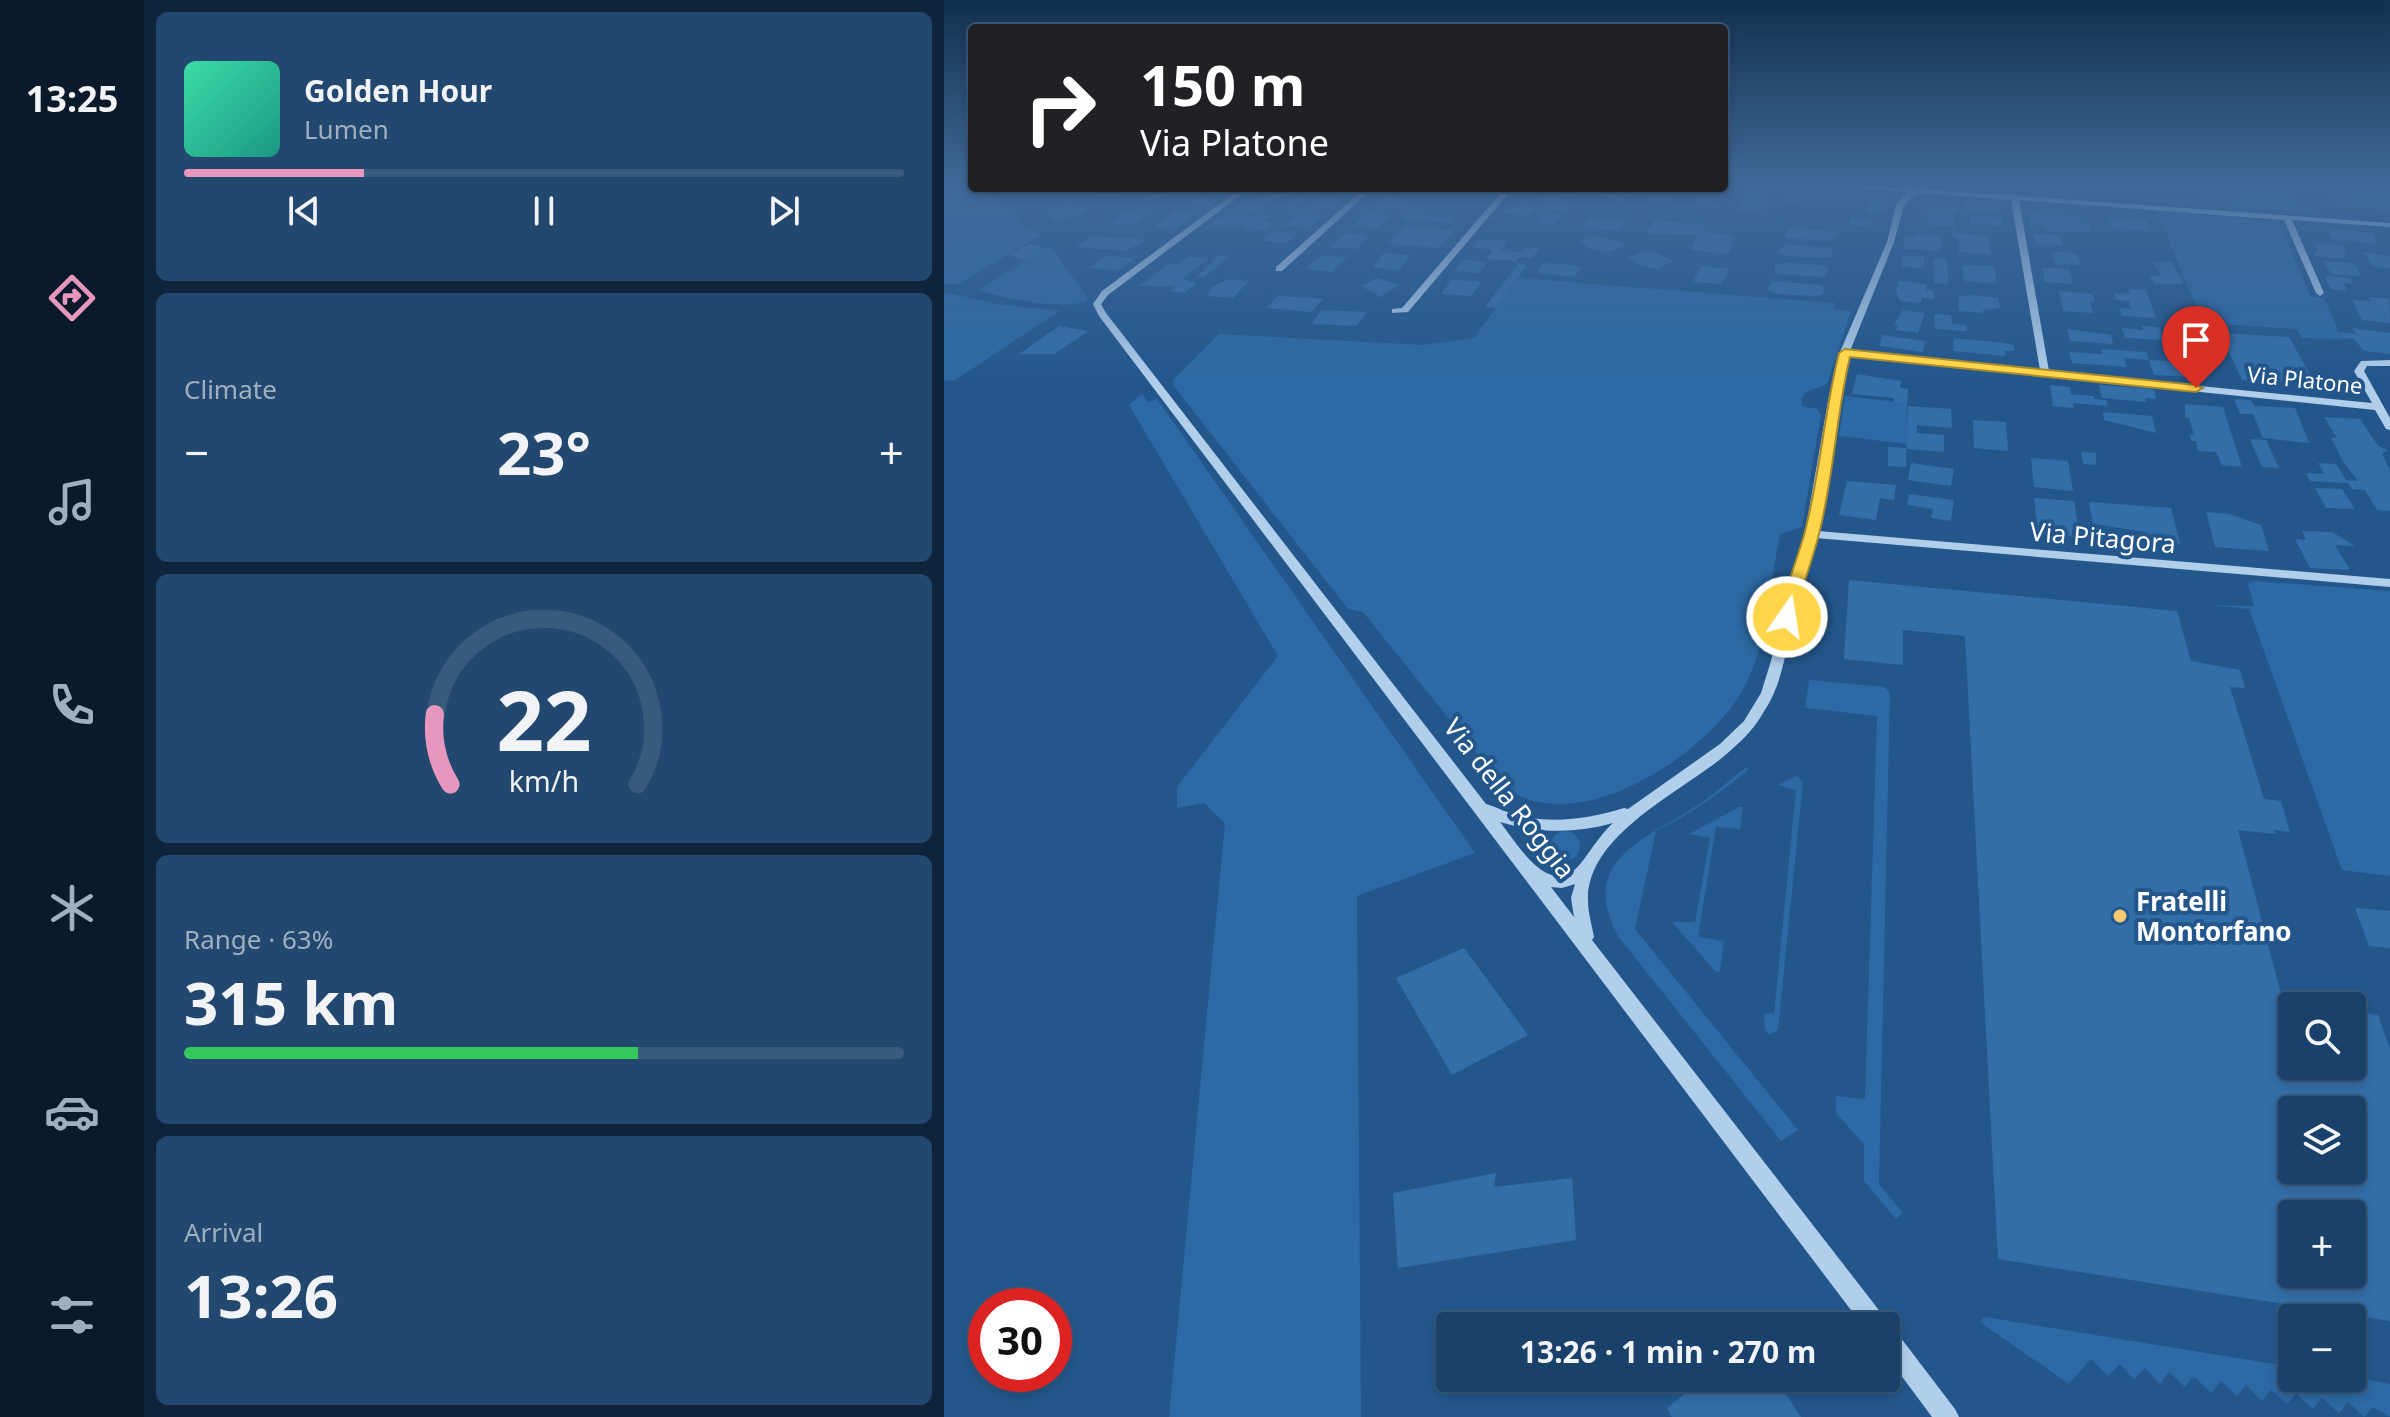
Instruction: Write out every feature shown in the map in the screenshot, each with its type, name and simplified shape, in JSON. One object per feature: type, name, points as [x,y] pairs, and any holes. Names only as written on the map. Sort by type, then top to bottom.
[{"type":"street","name":"Via della Roggia","points":[[1164,249],[1109,290],[1098,306],[1866,1312]]},
{"type":"street","points":[[1279,269],[1301,249]]},
{"type":"street","points":[[1395,311],[1405,310],[1457,249]]},
{"type":"street","points":[[1532,873],[1541,879],[1566,882],[1577,878],[1616,824],[1719,754],[1763,705],[1776,678],[1791,594],[1812,534],[1833,402],[1845,353],[1884,249]]},
{"type":"street","points":[[2023,249],[2045,373]]},
{"type":"street","points":[[2301,249],[2320,293]]},
{"type":"street","name":"Via Platone","points":[[1845,353],[2379,407]]},
{"type":"street","points":[[2390,363],[2372,362],[2359,367],[2390,427]]},
{"type":"street","name":"Via Pitagora","points":[[1812,534],[2390,583]]},
{"type":"street","points":[[1481,807],[1499,816],[1541,824],[1589,822],[1636,809]]},
{"type":"street","points":[[1517,852],[1514,846],[1518,833],[1541,824]]},
{"type":"street","points":[[1587,944],[1579,906],[1591,861]]},
{"type":"street","points":[[1900,1355],[1947,1417]]},
{"type":"shaded area","points":[[944,249],[1017,249],[958,284],[944,284]]},
{"type":"shaded area","points":[[1045,249],[1052,249],[1088,298],[1075,304],[1048,304],[978,290]]},
{"type":"shaded area","points":[[2173,249],[2290,249],[2311,297],[2324,298],[2342,339],[2302,338],[2296,329],[2203,323]]},
{"type":"shaded area","points":[[1518,278],[1835,303],[1834,309],[1851,311],[1827,384],[1805,393],[1801,399],[1802,406],[1817,409],[1821,415],[1802,527],[1780,534],[1764,629],[1746,684],[1729,710],[1704,737],[1674,761],[1640,782],[1604,797],[1568,804],[1534,801],[1504,787],[1363,612],[1348,609],[1173,385],[1174,379],[1219,334],[1423,345],[1474,338]]},
{"type":"shaded area","points":[[944,292],[997,304],[1059,311],[954,381],[944,380]]},
{"type":"shaded area","points":[[1142,394],[1148,402],[1157,399],[1475,853],[1357,896],[1361,1417],[1169,1417],[1225,823],[1204,803],[1177,808],[1177,787],[1278,656],[1129,405]]},
{"type":"shaded area","points":[[1845,396],[1907,403],[1908,444],[1839,436]]},
{"type":"shaded area","points":[[2254,581],[2390,591],[2390,876],[2342,870],[2249,609],[2212,605],[2254,606],[2248,584]]},
{"type":"shaded area","points":[[1809,680],[1884,687],[1890,692],[1879,1184],[1903,1213],[1896,1219],[1864,1181],[1864,1144],[1836,1113],[1836,1096],[1865,1099],[1877,716],[1805,708]]},
{"type":"shaded area","points":[[1746,767],[1749,769],[1716,795],[1656,831],[1635,929],[1798,1130],[1781,1141],[1618,936],[1608,912],[1606,891],[1610,874],[1619,859],[1633,846],[1649,834],[1702,802]]},
{"type":"shaded area","points":[[1797,776],[1803,782],[1778,1030],[1769,1035],[1765,1029],[1764,1013],[1774,1014],[1796,790],[1778,785]]},
{"type":"shaded area","points":[[1743,807],[1740,829],[1716,827],[1698,937],[1724,941],[1720,971],[1716,972],[1672,922],[1695,922],[1710,838],[1689,834]]},
{"type":"shaded area","points":[[1565,831],[1576,835],[1580,846],[1576,857],[1565,861],[1554,857],[1550,846],[1554,835]]},
{"type":"shaded area","points":[[1985,1317],[2278,1365],[2278,1392],[2366,1392],[2366,1380],[2390,1384],[2390,1417],[2373,1407],[2364,1417],[2348,1402],[2339,1413],[2322,1398],[2313,1409],[2296,1394],[2287,1404],[2271,1390],[2262,1401],[2246,1385],[2237,1396],[2221,1381],[2211,1393],[2194,1376],[2185,1387],[2169,1372],[2160,1384],[2145,1368],[2134,1380],[2120,1364],[2108,1376],[2091,1359],[2069,1384],[1980,1321]]},
{"type":"building","points":[[1020,249],[1045,249],[1027,260],[1008,256]]},
{"type":"building","points":[[1487,249],[1522,252],[1539,249],[1532,258],[1519,257],[1516,261],[1486,259],[1493,250]]},
{"type":"building","points":[[1690,249],[1731,249],[1729,254]]},
{"type":"building","points":[[1781,249],[1833,251],[1832,257],[1822,258],[1779,253]]},
{"type":"building","points":[[1959,249],[1990,249],[1991,254],[1959,252]]},
{"type":"building","points":[[2317,249],[2344,249],[2347,255],[2342,254],[2344,259],[2314,256],[2313,252],[2319,253]]},
{"type":"building","points":[[1647,251],[1673,261],[1657,269],[1638,265],[1628,257]]},
{"type":"building","points":[[2355,251],[2390,256],[2390,269],[2372,266],[2366,255]]},
{"type":"building","points":[[2051,252],[2077,253],[2081,265],[2055,264]]},
{"type":"building","points":[[1384,253],[1411,255],[1399,270],[1372,268]]},
{"type":"building","points":[[1218,255],[1230,256],[1204,277],[1197,277]]},
{"type":"building","points":[[1322,255],[1347,257],[1333,272],[1305,269]]},
{"type":"building","points":[[1107,256],[1136,258],[1120,270],[1089,268]]},
{"type":"building","points":[[1902,256],[1924,257],[1924,268],[1902,267]]},
{"type":"building","points":[[1188,257],[1208,258],[1182,279],[1197,283],[1185,293],[1169,291],[1176,286],[1140,286],[1169,263],[1179,264]]},
{"type":"building","points":[[1933,258],[1947,259],[1948,284],[1934,283]]},
{"type":"building","points":[[1463,260],[1488,262],[1479,273],[1454,271]]},
{"type":"building","points":[[2324,261],[2354,263],[2361,276],[2331,274]]},
{"type":"building","points":[[2153,262],[2171,262],[2184,284],[2155,284],[2149,276],[2172,275],[2161,275]]},
{"type":"building","points":[[1543,263],[1582,267],[1574,277],[1537,273]]},
{"type":"building","points":[[1518,264],[1527,265],[1496,308],[1485,307]]},
{"type":"building","points":[[1775,264],[1829,268],[1824,277],[1775,274]]},
{"type":"building","points":[[1962,265],[1994,266],[1997,284],[1964,281]]},
{"type":"building","points":[[1701,266],[1729,269],[1722,284],[1693,282]]},
{"type":"building","points":[[2042,268],[2069,269],[2073,284],[2045,282]]},
{"type":"building","points":[[2325,276],[2350,278],[2353,284],[2344,283],[2347,291],[2331,289]]},
{"type":"building","points":[[1378,278],[1399,285],[1381,297],[1361,286]]},
{"type":"building","points":[[1228,279],[1249,281],[1233,298],[1207,296],[1212,287]]},
{"type":"building","points":[[1452,279],[1482,282],[1471,296],[1441,294]]},
{"type":"building","points":[[1772,281],[1822,285],[1823,295],[1776,294],[1767,290]]},
{"type":"building","points":[[1899,281],[1927,284],[1926,290],[1934,291],[1935,299],[1922,298],[1921,303],[1900,301],[1896,291]]},
{"type":"building","points":[[2129,289],[2146,290],[2156,318],[2122,316],[2119,308],[2131,309],[2129,301],[2116,300],[2114,293],[2130,294]]},
{"type":"building","points":[[2059,291],[2093,294],[2095,302],[2090,301],[2093,313],[2063,311]]},
{"type":"building","points":[[1278,296],[1323,299],[1311,312],[1266,308]]},
{"type":"building","points":[[1958,297],[1998,298],[2000,308],[1983,310],[1983,313],[1959,311]]},
{"type":"building","points":[[2369,297],[2389,299],[2390,323],[2362,320],[2352,300],[2371,301]]},
{"type":"building","points":[[1322,310],[1367,312],[1356,326],[1311,324]]},
{"type":"building","points":[[1903,310],[1925,313],[1918,333],[1896,330],[1898,325],[1894,324]]},
{"type":"building","points":[[1934,314],[1951,315],[1952,324],[1966,325],[1967,331],[1935,329]]},
{"type":"building","points":[[1059,326],[1089,331],[1054,354],[1019,354]]},
{"type":"building","points":[[2142,326],[2159,327],[2164,340],[2125,338],[2122,328],[2143,330]]},
{"type":"building","points":[[2352,328],[2390,333],[2390,354],[2364,351],[2354,339],[2342,338],[2339,332],[2356,334]]},
{"type":"building","points":[[2067,329],[2111,335],[2113,344],[2070,341]]},
{"type":"building","points":[[2220,333],[2289,337],[2316,385],[2242,380]]},
{"type":"building","points":[[1882,335],[1925,341],[1923,352],[1880,346]]},
{"type":"building","points":[[1954,338],[2005,343],[2014,345],[2014,351],[2005,351],[2005,356],[1953,351]]},
{"type":"building","points":[[2101,349],[2146,352],[2149,360],[2124,358],[2127,367],[2072,363],[2069,352],[2102,354]]},
{"type":"building","points":[[2164,352],[2182,354],[2193,377],[2154,375],[2149,360],[2170,361]]},
{"type":"building","points":[[1857,374],[1901,381],[1900,388],[1908,389],[1907,403],[1894,402],[1894,398],[1852,394]]},
{"type":"building","points":[[2050,385],[2070,387],[2071,394],[2106,400],[2108,406],[2073,403],[2074,408],[2053,406]]},
{"type":"building","points":[[2099,385],[2154,389],[2156,399],[2145,398],[2146,402],[2102,398]]},
{"type":"building","points":[[2234,399],[2251,400],[2254,406],[2295,408],[2309,443],[2263,438],[2253,414],[2240,414]]},
{"type":"building","points":[[2185,404],[2223,407],[2242,467],[2222,465],[2216,452],[2198,451],[2196,441],[2191,441],[2190,435],[2194,435],[2189,418],[2185,417]]},
{"type":"building","points":[[1908,406],[1951,409],[1952,428],[1917,425],[1917,433],[1944,435],[1944,452],[1907,449]]},
{"type":"building","points":[[2103,412],[2152,416],[2156,433],[2104,420]]},
{"type":"building","points":[[2324,417],[2360,419],[2378,446],[2387,450],[2382,454],[2390,470],[2390,511],[2377,510],[2365,490],[2352,489],[2348,483],[2310,481],[2306,473],[2325,474],[2318,463],[2336,464],[2346,480],[2358,481],[2342,460],[2331,437],[2337,438]]},
{"type":"building","points":[[1973,420],[2006,422],[2008,451],[1974,448]]},
{"type":"building","points":[[2250,439],[2266,440],[2279,468],[2262,467]]},
{"type":"building","points":[[1888,447],[1906,448],[1906,467],[1888,466]]},
{"type":"building","points":[[2081,452],[2096,453],[2096,465],[2083,464]]},
{"type":"building","points":[[2031,458],[2068,461],[2073,491],[2034,487]]},
{"type":"building","points":[[1911,463],[1954,469],[1951,486],[1908,480]]},
{"type":"building","points":[[1847,481],[1896,485],[1894,500],[1880,498],[1876,520],[1839,515]]},
{"type":"building","points":[[2315,488],[2342,489],[2355,509],[2326,508]]},
{"type":"building","points":[[1909,494],[1954,500],[1951,521],[1931,518],[1933,509],[1907,505]]},
{"type":"building","points":[[2034,498],[2074,501],[2080,537],[2038,533]]},
{"type":"building","points":[[2089,502],[2171,508],[2180,544],[2148,540],[2146,532],[2093,524]]},
{"type":"building","points":[[2206,512],[2229,514],[2261,525],[2269,551],[2215,547]]},
{"type":"building","points":[[2302,531],[2332,532],[2355,546],[2335,545],[2350,570],[2310,568],[2295,539],[2306,540]]},
{"type":"building","name":"Fratelli Montorfano","points":[[1849,580],[2177,611],[2191,661],[2240,670],[2245,688],[2230,687],[2264,799],[2281,801],[2290,832],[2274,830],[2276,834],[2238,830],[2280,992],[2278,1080],[2366,1080],[2366,1013],[2378,1015],[2390,1049],[2390,1321],[2366,1317],[2366,1304],[2283,1304],[1998,1259],[1965,636],[1903,630],[1903,665],[1844,659]]},
{"type":"building","points":[[2355,908],[2390,911],[2390,948],[2369,946]]},
{"type":"building","points":[[1464,948],[1528,1035],[1452,1075],[1396,978]]},
{"type":"building","points":[[1496,1173],[1494,1187],[1572,1178],[1576,1240],[1398,1268],[1393,1193]]},
{"type":"building","points":[[1687,1392],[1784,1392],[1801,1417],[1672,1417],[1667,1408]]},
{"type":"place","name":"Fratelli Montorfano","points":[[2120,916]]},
{"type":"route","points":[[1787,617],[1795,579],[1812,534],[1833,402],[1845,353],[2196,388]]}]
